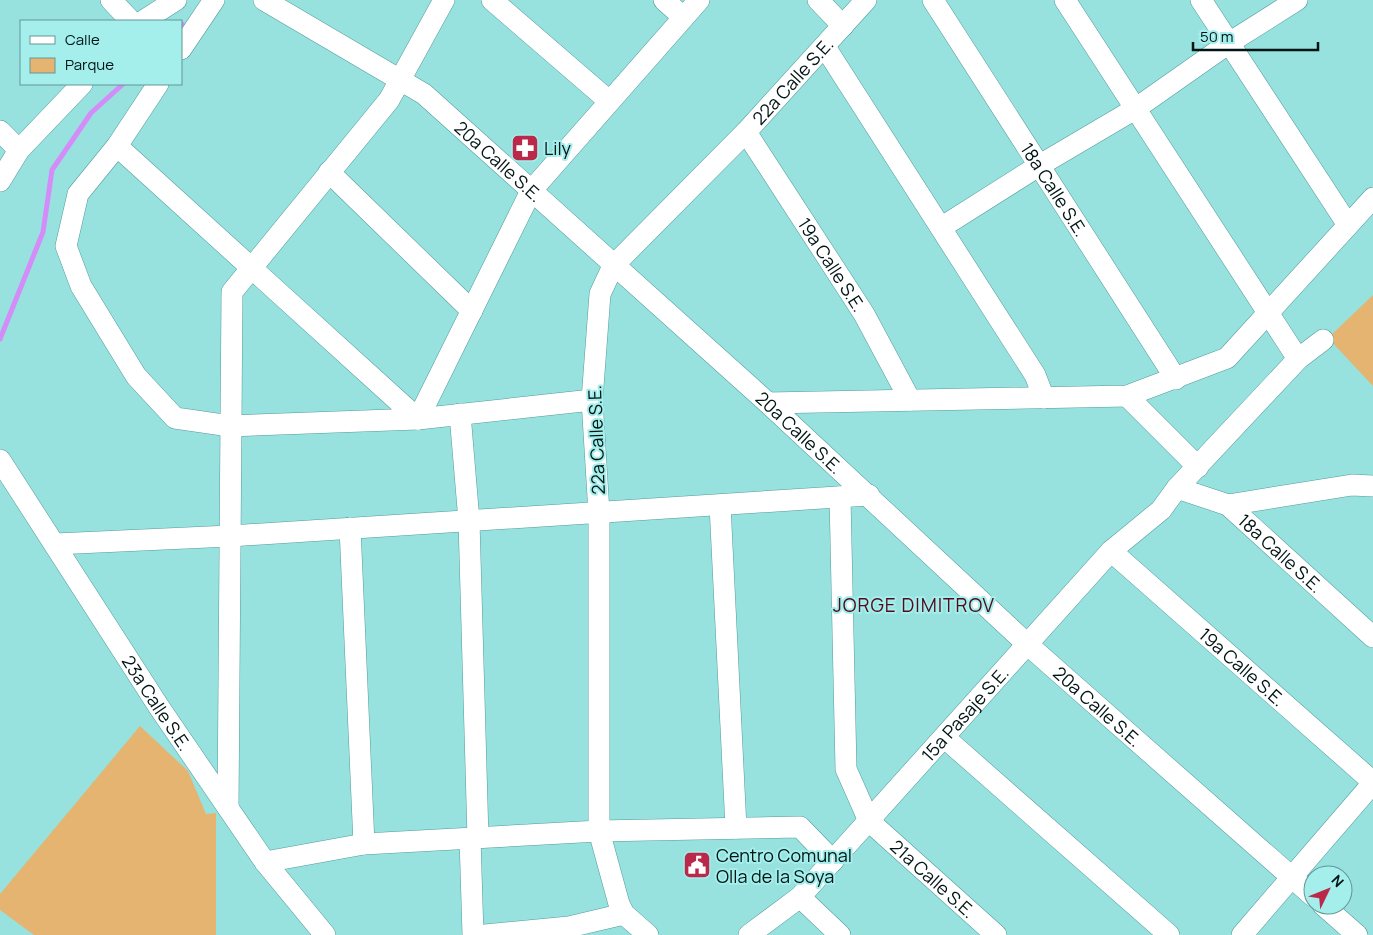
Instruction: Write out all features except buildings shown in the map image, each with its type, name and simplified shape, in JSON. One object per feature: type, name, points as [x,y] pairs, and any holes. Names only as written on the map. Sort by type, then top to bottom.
[{"type":"street","points":[[111,0],[131,20]]},
{"type":"street","points":[[143,20],[155,0]]},
{"type":"street","points":[[144,20],[176,0]]},
{"type":"street","points":[[182,48],[214,0]]},
{"type":"street","name":"20a Calle S.E.","points":[[264,0],[424,94],[869,495],[1027,644],[1303,887]]},
{"type":"street","points":[[228,808],[232,292],[389,100],[444,0]]},
{"type":"street","points":[[492,0],[610,101]]},
{"type":"street","points":[[664,0],[683,17]]},
{"type":"street","points":[[418,419],[531,191],[698,0]]},
{"type":"street","points":[[818,0],[843,26]]},
{"type":"street","name":"22a Calle S.E.","points":[[648,935],[624,914],[619,904],[599,831],[599,513],[592,400],[600,294],[614,266],[746,132],[866,0]]},
{"type":"street","name":"18a Calle S.E.","points":[[933,0],[1176,379]]},
{"type":"street","points":[[1065,0],[1298,359]]},
{"type":"street","points":[[1201,0],[1348,225]]},
{"type":"street","points":[[942,228],[1040,165],[1135,109],[1229,43],[1297,0]]},
{"type":"street","points":[[825,47],[1035,375],[1044,398]]},
{"type":"street","points":[[0,181],[19,150],[81,85]]},
{"type":"street","points":[[157,85],[116,146],[78,194],[66,246],[81,286],[136,376],[175,418],[230,426],[418,419],[592,400]]},
{"type":"street","points":[[0,131],[19,150]]},
{"type":"street","name":"19a Calle S.E.","points":[[746,132],[864,314],[910,400]]},
{"type":"street","points":[[116,146],[418,419]]},
{"type":"street","points":[[329,172],[472,311]]},
{"type":"street","points":[[768,403],[1127,396],[1176,379],[1227,358],[1373,198]]},
{"type":"street","name":"15a Pasaje S.E.","points":[[749,935],[800,897],[945,738],[1111,551],[1161,510],[1177,488],[1298,359],[1323,340]]},
{"type":"street","points":[[1127,396],[1198,467]]},
{"type":"street","points":[[460,414],[468,521],[474,838],[473,935]]},
{"type":"street","name":"23a Calle S.E.","points":[[0,460],[159,707],[228,808],[265,862],[325,935]]},
{"type":"street","points":[[1228,505],[1352,485],[1373,486]]},
{"type":"street","name":"18a Calle S.E.","points":[[1177,488],[1228,505],[1373,637]]},
{"type":"street","points":[[55,544],[230,536],[869,495]]},
{"type":"street","points":[[840,497],[846,769],[869,821]]},
{"type":"street","points":[[720,504],[736,828]]},
{"type":"street","points":[[350,528],[364,844]]},
{"type":"street","name":"19a Calle S.E.","points":[[1111,551],[1373,782]]},
{"type":"street","points":[[945,738],[1169,935]]},
{"type":"street","points":[[1242,935],[1373,782]]},
{"type":"street","name":"21a Calle S.E.","points":[[869,821],[996,935]]},
{"type":"street","points":[[265,862],[364,844],[599,831],[800,827],[833,861]]},
{"type":"street","points":[[800,897],[840,935]]},
{"type":"street","points":[[485,935],[569,927],[624,914]]},
{"type":"street","points":[[1334,915],[1357,935]]},
{"type":"green space","points":[[1373,295],[1373,386],[1328,338]]},
{"type":"green space","points":[[140,726],[188,771],[206,814],[216,813],[216,935],[34,935],[0,910],[0,894]]},
{"type":"waterway","points":[[0,339],[43,232],[52,170],[91,113],[122,85]]},
{"type":"place","name":"Lily","points":[[525,148]]},
{"type":"place","name":"Centro Comunal Olla de la Soya","points":[[697,865]]},
{"type":"district","name":"JORGE DIMITROV","points":[[914,605]]}]
